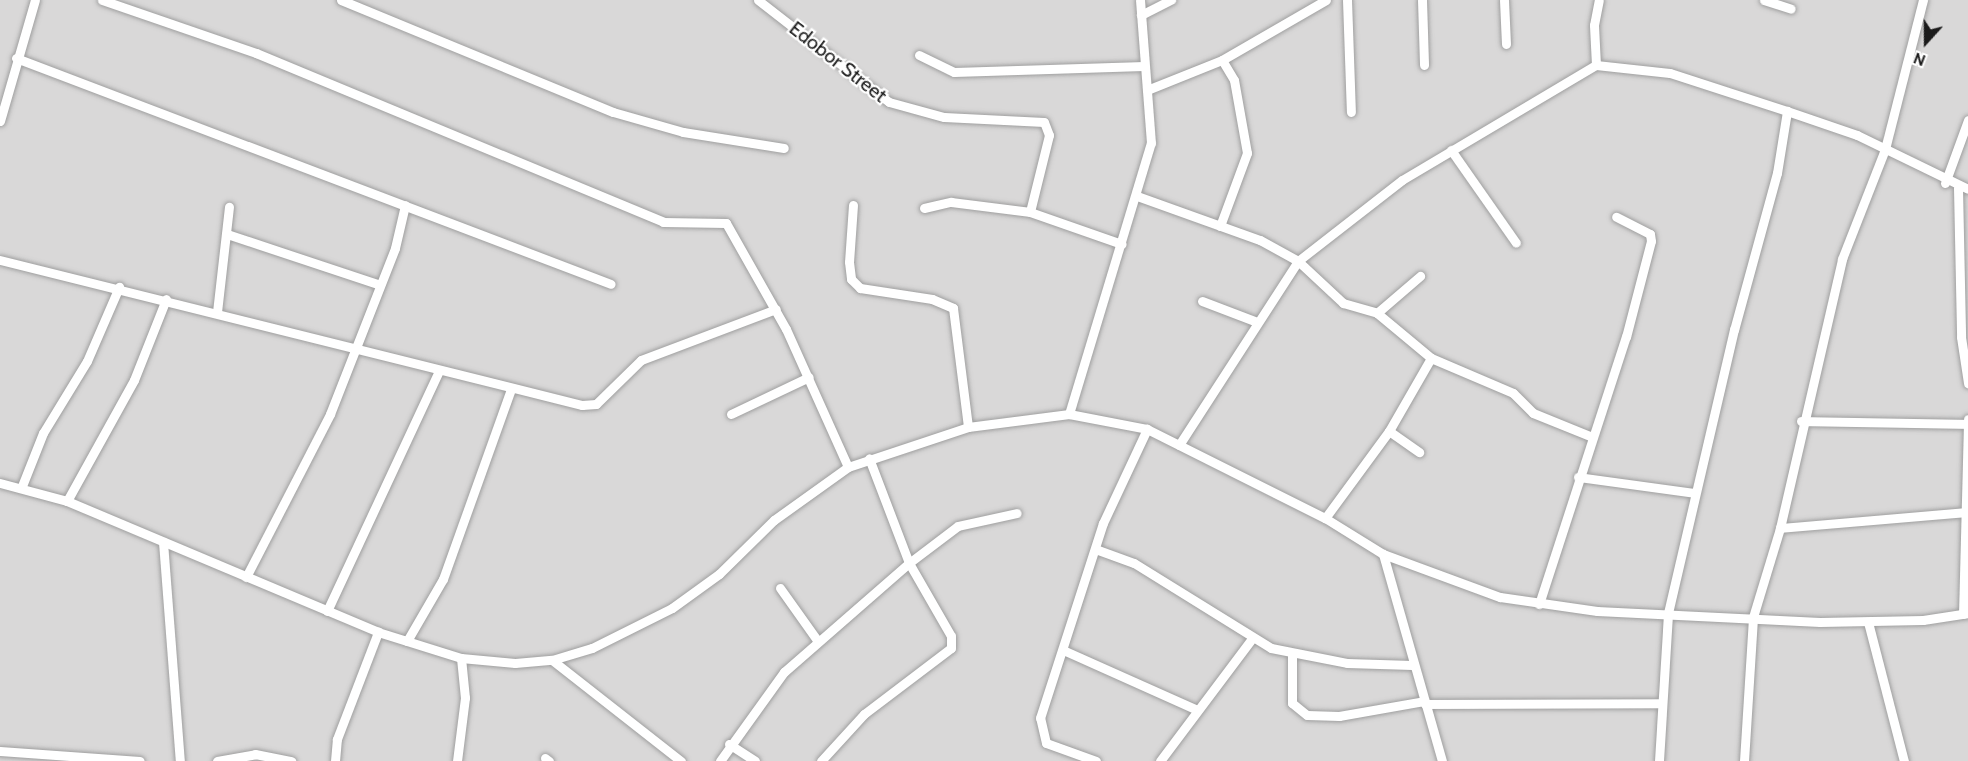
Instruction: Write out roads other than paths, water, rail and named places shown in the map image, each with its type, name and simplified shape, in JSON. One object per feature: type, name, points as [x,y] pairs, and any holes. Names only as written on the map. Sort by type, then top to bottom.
[{"type":"street","points":[[0,121],[16,58],[35,0]]},
{"type":"street","points":[[102,0],[256,52],[663,222],[726,223],[776,309],[809,377],[848,467]]},
{"type":"street","points":[[341,0],[613,112],[683,132],[784,148]]},
{"type":"street","name":"Edobor Street","points":[[758,0],[889,102],[944,117],[1044,122],[1048,135],[1030,212]]},
{"type":"street","points":[[1070,414],[1151,144],[1140,0]]},
{"type":"street","points":[[1141,15],[1171,0]]},
{"type":"street","points":[[1147,90],[1222,60],[1326,0]]},
{"type":"street","points":[[1347,0],[1351,112]]},
{"type":"street","points":[[1422,0],[1424,65]]},
{"type":"street","points":[[1504,0],[1506,44]]},
{"type":"street","points":[[1596,65],[1594,25],[1599,0]]},
{"type":"street","points":[[1764,0],[1791,9]]},
{"type":"street","points":[[1744,761],[1753,617],[1780,528],[1802,421],[1842,259],[1885,149],[1923,0]]},
{"type":"street","points":[[918,55],[954,72],[1144,66]]},
{"type":"street","points":[[16,58],[611,284]]},
{"type":"street","points":[[1221,226],[1247,153],[1234,80],[1222,60]]},
{"type":"street","points":[[1179,445],[1298,261],[1451,150],[1596,65],[1670,73],[1787,111],[1885,149],[1945,183],[1963,188],[1961,337],[1968,383]]},
{"type":"street","points":[[1659,761],[1668,613],[1695,493],[1777,173],[1787,111]]},
{"type":"street","points":[[1945,183],[1968,120]]},
{"type":"street","points":[[1451,150],[1516,243]]},
{"type":"street","points":[[1137,196],[1221,226],[1298,261],[1343,303],[1377,313],[1431,358],[1513,393],[1533,413],[1590,436]]},
{"type":"street","points":[[924,208],[951,202],[1030,212],[1122,244]]},
{"type":"street","points":[[246,578],[330,414],[353,347],[380,285],[405,205]]},
{"type":"street","points":[[853,205],[849,262],[851,279],[860,288],[932,299],[952,308],[968,427]]},
{"type":"street","points":[[217,312],[229,207]]},
{"type":"street","points":[[1539,604],[1590,436],[1626,337],[1652,241],[1650,234],[1616,218]]},
{"type":"street","points":[[227,234],[380,285]]},
{"type":"street","points":[[0,260],[119,287],[353,347],[438,373],[596,404],[641,360],[776,309]]},
{"type":"street","points":[[1377,313],[1420,276]]},
{"type":"street","points":[[22,486],[43,433],[87,361],[119,287]]},
{"type":"street","points":[[67,501],[134,380],[166,299]]},
{"type":"street","points":[[1202,301],[1257,322]]},
{"type":"street","points":[[1325,518],[1389,431],[1431,358]]},
{"type":"street","points":[[327,611],[438,373]]},
{"type":"street","points":[[731,414],[809,377]]},
{"type":"street","points":[[407,641],[444,579],[511,389]]},
{"type":"street","points":[[0,483],[22,486],[67,501],[378,632],[461,658],[552,660],[615,638],[672,608],[719,574],[774,520],[848,467],[869,458],[968,427],[1070,414],[1147,429],[1325,518],[1383,554],[1480,592],[1539,604],[1668,613],[1868,622],[1965,613],[1968,418]]},
{"type":"street","points":[[1802,421],[1968,423]]},
{"type":"street","points":[[1096,761],[1053,747],[1042,736],[1040,718],[1098,550],[1102,523],[1147,429]]},
{"type":"street","points":[[1389,431],[1419,452]]},
{"type":"street","points":[[821,761],[864,714],[951,648],[951,636],[909,563],[869,458]]},
{"type":"street","points":[[1578,477],[1695,493]]},
{"type":"street","points":[[1780,528],[1967,512]]},
{"type":"street","points":[[720,761],[729,744],[784,672],[817,640],[909,563],[958,526],[1017,513]]},
{"type":"street","points":[[163,542],[180,761]]},
{"type":"street","points":[[1098,550],[1134,563],[1251,640],[1292,654],[1412,665]]},
{"type":"street","points":[[1383,554],[1412,665],[1442,761]]},
{"type":"street","points":[[780,588],[817,640]]},
{"type":"street","points":[[1868,622],[1904,761]]},
{"type":"street","points":[[335,761],[336,739],[378,632]]},
{"type":"street","points":[[1160,761],[1195,709],[1251,640]]},
{"type":"street","points":[[1063,650],[1195,709]]},
{"type":"street","points":[[1292,654],[1292,704],[1307,715],[1338,716],[1424,703],[1662,704]]},
{"type":"street","points":[[457,761],[465,698],[461,658]]},
{"type":"street","points":[[552,660],[681,761]]},
{"type":"street","points":[[729,744],[755,761]]},
{"type":"street","points":[[0,751],[140,761]]},
{"type":"street","points":[[217,761],[255,754],[267,760],[291,761]]}]
